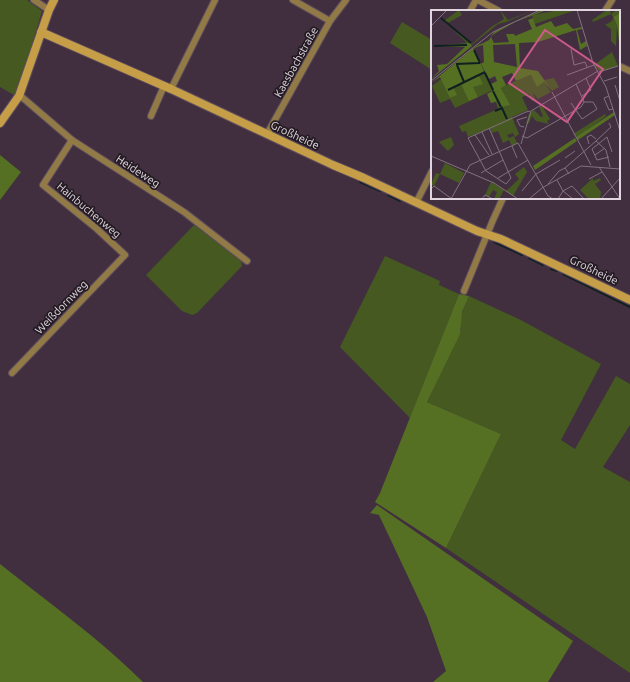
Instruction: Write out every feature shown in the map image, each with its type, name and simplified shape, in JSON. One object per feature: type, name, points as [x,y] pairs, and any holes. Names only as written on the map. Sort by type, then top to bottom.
[{"type":"street","points":[[34,0],[48,10]]},
{"type":"street","points":[[0,123],[19,96],[42,32],[48,10],[54,0]]},
{"type":"street","points":[[151,116],[215,0]]},
{"type":"street","points":[[293,0],[330,22]]},
{"type":"street","name":"Kaesbachstraße","points":[[267,134],[330,22],[346,0]]},
{"type":"street","points":[[471,10],[477,0],[497,10]]},
{"type":"street","points":[[606,10],[612,0]]},
{"type":"street","name":"Großheide","points":[[42,32],[167,87],[333,166],[364,178],[477,231],[553,263],[630,300]]},
{"type":"street","points":[[620,66],[630,71]]},
{"type":"street","name":"Heideweg","points":[[19,96],[72,140],[184,212],[247,260]]},
{"type":"street","name":"Hainbuchenweg","points":[[72,140],[43,185],[97,229],[125,255]]},
{"type":"street","points":[[416,203],[431,172]]},
{"type":"street","points":[[464,290],[503,199]]},
{"type":"street","name":"Weißdornweg","points":[[12,373],[125,255]]},
{"type":"green space","points":[[0,0],[27,0],[42,11],[22,79],[14,95],[0,87]]},
{"type":"green space","points":[[402,22],[431,39],[431,69],[390,43]]},
{"type":"green space","points":[[0,155],[21,172],[0,200]]},
{"type":"green space","points":[[194,225],[241,260],[242,266],[197,313],[192,315],[182,311],[146,275]]},
{"type":"green space","points":[[385,256],[440,281],[439,285],[459,294],[410,418],[340,347]]},
{"type":"green space","points":[[459,294],[469,296],[462,312],[460,334],[427,402],[501,434],[446,548],[375,502],[380,493]]},
{"type":"green space","points":[[469,296],[521,320],[601,364],[561,440],[575,449],[616,376],[630,384],[630,425],[603,467],[630,482],[630,673],[446,548],[501,434],[427,402],[461,329],[460,320]]},
{"type":"green space","points":[[377,505],[573,641],[548,682],[433,682],[446,671],[427,617],[379,515],[370,513]]},
{"type":"green space","points":[[0,564],[92,636],[143,682],[0,682]]},
{"type":"waterway","points":[[360,182],[380,191]]},
{"type":"waterway","points":[[388,195],[400,201]]},
{"type":"waterway","points":[[494,242],[522,255]]},
{"type":"waterway","points":[[529,258],[543,265]]},
{"type":"waterway","points":[[551,269],[557,271]]},
{"type":"waterway","points":[[563,274],[630,307]]}]
